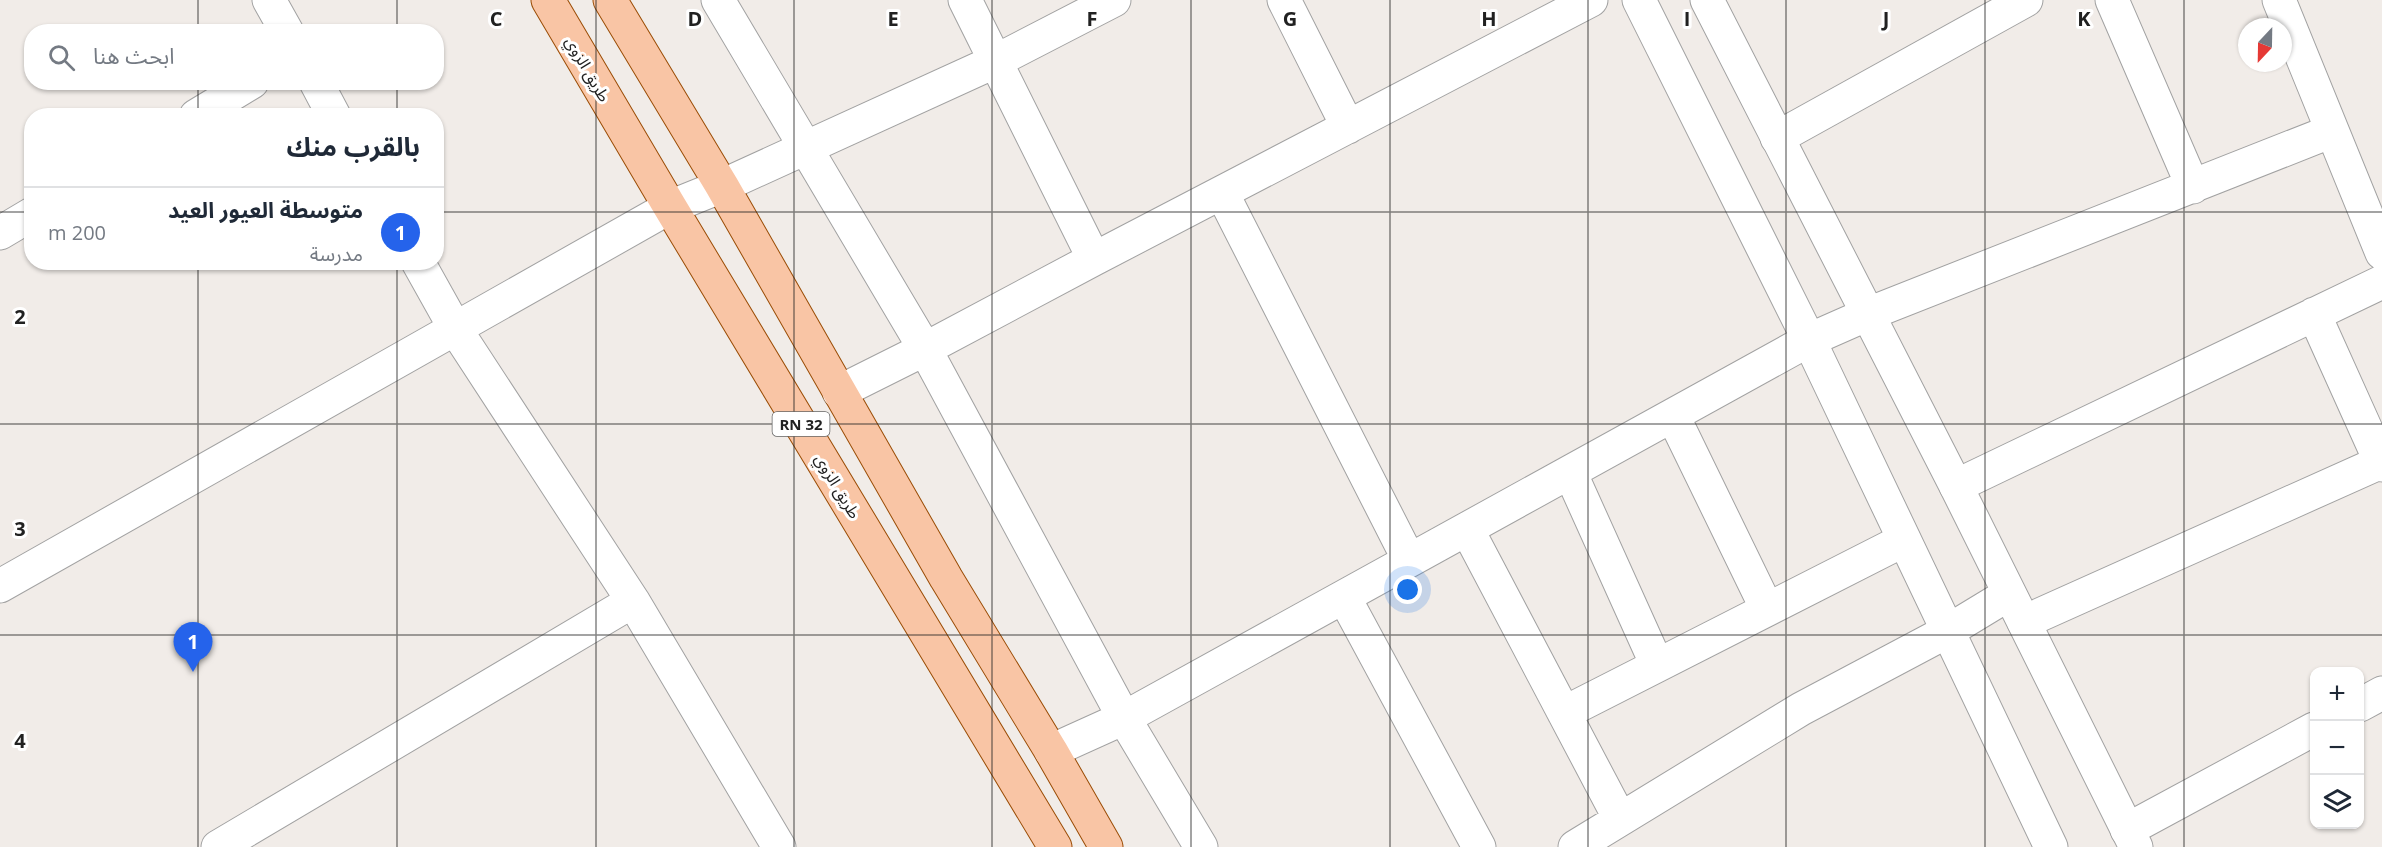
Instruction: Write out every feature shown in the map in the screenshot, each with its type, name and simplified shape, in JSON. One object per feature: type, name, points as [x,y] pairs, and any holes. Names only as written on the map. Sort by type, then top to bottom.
[{"type":"main road","name":"طريق الزوي","points":[[548,0],[1055,847]]},
{"type":"main road","name":"RN 32","points":[[610,0],[722,186],[946,578],[1106,847]]},
{"type":"street","points":[[269,0],[282,24]]},
{"type":"street","points":[[718,0],[925,349],[1124,718],[1202,847]]},
{"type":"street","points":[[965,0],[1094,259]]},
{"type":"street","points":[[0,586],[670,207],[805,149],[996,61],[1114,0]]},
{"type":"street","points":[[1284,0],[1348,127]]},
{"type":"street","points":[[839,392],[1591,0]]},
{"type":"street","points":[[1639,0],[1809,340],[2051,847]]},
{"type":"street","points":[[1707,0],[1956,486],[2132,839],[2310,731]]},
{"type":"street","points":[[1778,138],[2026,0]]},
{"type":"street","points":[[2112,0],[2193,187]]},
{"type":"street","points":[[2279,0],[2382,253]]},
{"type":"street","points":[[209,108],[239,90]]},
{"type":"street","points":[[320,90],[330,108]]},
{"type":"street","points":[[1050,751],[1124,718],[1809,340],[1868,314],[2332,131]]},
{"type":"street","points":[[1222,193],[1409,561]]},
{"type":"street","points":[[0,233],[24,219]]},
{"type":"street","points":[[422,270],[456,330],[633,601],[779,847]]},
{"type":"street","points":[[1956,486],[2382,282]]},
{"type":"street","points":[[1575,847],[1801,709],[1948,631],[2017,608],[2381,463],[2314,314]]},
{"type":"street","points":[[1673,416],[1767,609]]},
{"type":"street","points":[[1570,472],[1657,665]]},
{"type":"street","points":[[1467,529],[1620,819]]},
{"type":"street","points":[[1564,713],[1904,540]]},
{"type":"street","points":[[1344,597],[1479,847]]},
{"type":"street","points":[[218,847],[633,601]]},
{"type":"street","points":[[2364,703],[2382,693]]},
{"type":"place","name":"متوسطة العيور العيد","points":[[193,672]]}]
